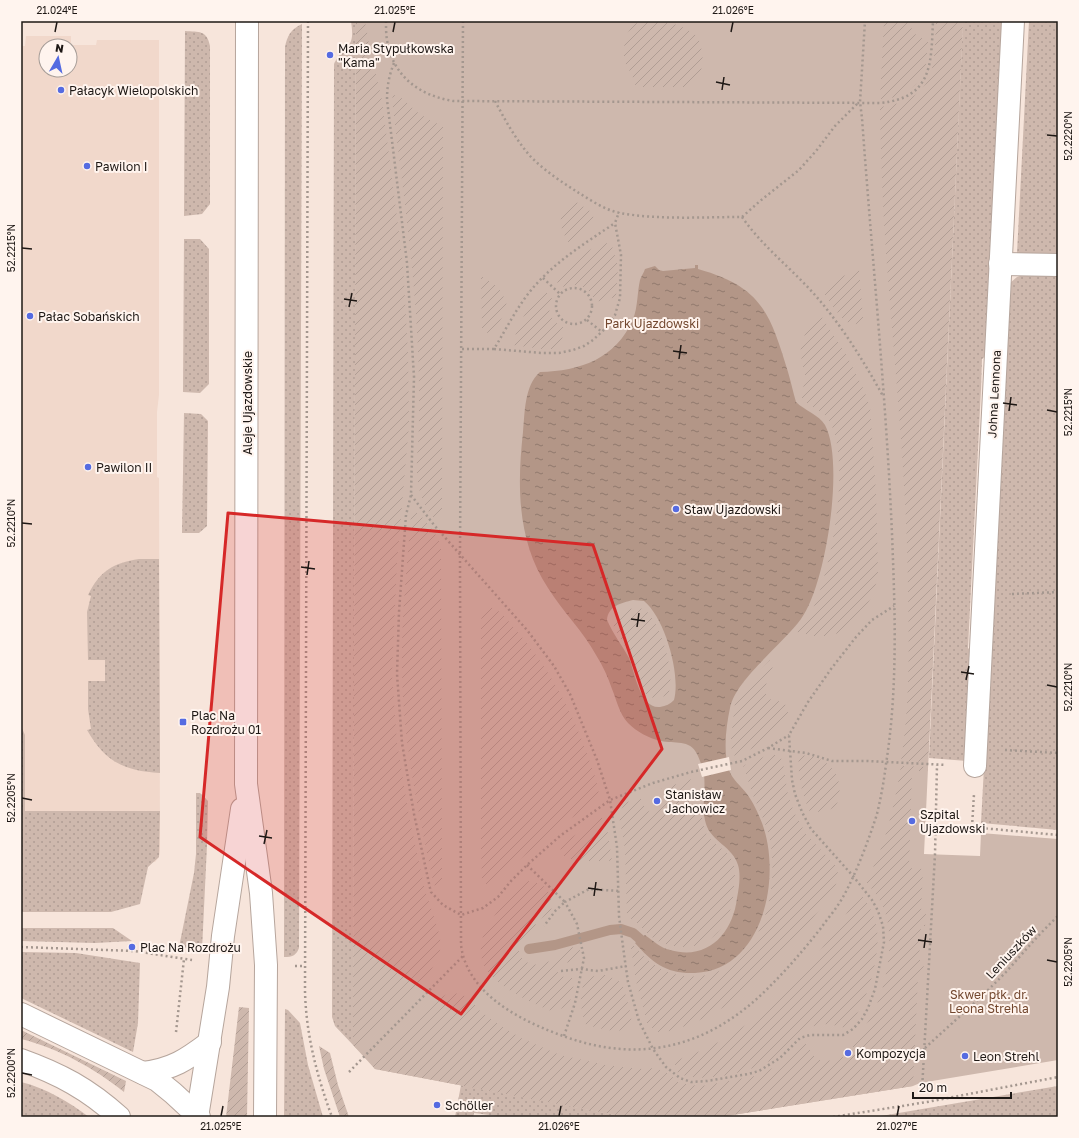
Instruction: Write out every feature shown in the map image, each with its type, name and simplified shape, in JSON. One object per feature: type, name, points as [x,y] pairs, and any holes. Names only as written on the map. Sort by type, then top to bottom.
[{"type":"street","name":"Aleje Ujazdowskie","points":[[246,784],[247,21]]},
{"type":"street","name":"Johna Lennona","points":[[976,758],[1013,21]]},
{"type":"street","points":[[1000,264],[1058,264]]},
{"type":"street","points":[[198,1117],[218,987],[246,784]]},
{"type":"street","points":[[246,784],[261,893],[266,966],[265,1117]]},
{"type":"street","points":[[21,1014],[143,1073],[166,1087],[198,1117]]},
{"type":"street","points":[[143,1073],[170,1068],[189,1058],[210,1042]]},
{"type":"street","points":[[21,1060],[57,1074],[79,1086],[103,1103],[119,1117]]},
{"type":"path","points":[[308,21],[305,991],[306,1014],[314,1058],[323,1092],[332,1117]]},
{"type":"path","points":[[386,21],[387,40],[394,63],[404,77],[418,90],[438,98],[453,101],[880,103],[896,101],[909,95],[922,83],[929,67],[933,21]]},
{"type":"path","points":[[463,21],[460,555],[461,916],[463,956],[468,970],[479,985],[493,999],[530,1022],[564,1036],[604,1048],[639,1050],[653,1049],[685,1042],[707,1033],[731,1019],[752,1003],[776,981],[810,942],[845,894],[876,816],[880,799],[889,746],[894,687],[894,605],[890,489],[860,102],[865,21]]},
{"type":"path","points":[[394,63],[389,77],[387,100],[407,263],[414,352],[414,425],[411,466],[411,495],[406,515],[399,612],[397,674],[402,743],[414,814],[430,888],[443,905],[461,916]]},
{"type":"path","points":[[495,101],[509,128],[531,157],[548,172],[592,202],[619,212],[638,215],[742,217],[760,200],[799,170],[835,126],[860,102]]},
{"type":"path","points":[[462,349],[494,349],[559,353],[584,346],[602,332],[615,315],[620,298],[621,255],[615,223],[619,212]]},
{"type":"path","points":[[742,217],[765,245],[815,295],[841,327],[862,359],[883,397]]},
{"type":"path","points":[[494,349],[528,294],[543,278],[561,260],[615,223]]},
{"type":"path","points":[[543,278],[560,294]]},
{"type":"path","points":[[573,288],[580,289],[587,293],[593,306],[591,314],[587,320],[574,325],[566,324],[561,320],[555,307],[556,300],[560,294],[566,289],[573,288]]},
{"type":"path","points":[[587,320],[602,332]]},
{"type":"path","points":[[411,495],[429,520],[527,630],[554,666],[570,694],[597,760],[610,800],[617,847],[619,916],[628,982],[639,1021],[653,1049],[666,1067],[676,1076],[692,1082],[702,1082],[759,1071],[780,1058],[800,1038],[810,1035],[843,1035],[853,1029],[862,1019],[875,989],[884,942],[878,911],[872,900],[853,876],[811,829],[802,812],[795,794],[792,780],[789,735]]},
{"type":"path","points":[[984,596],[1058,592]]},
{"type":"path","points":[[461,916],[483,908],[498,897],[527,865],[560,836],[610,800],[652,783],[691,772],[742,761],[768,748],[789,735],[808,702],[856,637],[872,620],[894,605]]},
{"type":"path","points":[[768,748],[817,756],[832,761],[868,761],[937,765],[936,826],[922,1090]]},
{"type":"path","points":[[972,828],[976,758],[1058,753]]},
{"type":"path","points":[[936,826],[1058,834]]},
{"type":"path","points":[[527,865],[565,902],[577,924],[582,946],[584,958],[575,1003],[564,1036]]},
{"type":"path","points":[[544,926],[556,910],[565,902],[590,889],[619,891]]},
{"type":"path","name":"Leniuszków","points":[[924,1048],[966,1011],[1058,916]]},
{"type":"path","points":[[21,947],[134,951],[197,960]]},
{"type":"path","points":[[349,1072],[463,956]]},
{"type":"path","points":[[175,1039],[184,959]]},
{"type":"path","points":[[561,971],[581,969],[598,971],[626,966]]},
{"type":"path","points":[[833,1117],[927,1102],[1058,1078]]},
{"type":"highlighted area","points":[[228,513],[593,545],[662,749],[461,1014],[200,837]]},
{"type":"shaded area","points":[[26,36],[71,36],[71,38],[38,38],[38,78],[78,78],[78,45],[96,45],[97,40],[159,40],[159,395],[157,412],[157,477],[159,478],[160,851],[159,857],[155,862],[21,868],[21,46],[25,46]]},
{"type":"green space","points":[[351,21],[356,21],[353,1045],[335,1026],[332,1017],[334,64],[337,58],[350,44],[352,34]]},
{"type":"green space","name":"Park Ujazdowski","points":[[356,21],[963,21],[924,854],[980,856],[981,833],[1058,839],[1058,1060],[920,1083],[913,1086],[720,1117],[626,1117],[375,1069],[353,1045]]},
{"type":"green space","points":[[359,21],[362,21],[366,25],[369,45],[382,100],[403,264],[408,353],[409,425],[397,563],[392,674],[397,742],[409,816],[425,890],[438,929],[441,944],[439,956],[431,970],[358,1050],[353,1045],[356,23],[359,23]]},
{"type":"green space","points":[[641,21],[671,23],[685,28],[698,37],[703,57],[699,75],[691,87],[636,87],[632,75],[624,61],[624,47],[627,34],[633,25]]},
{"type":"green space","points":[[884,21],[907,21],[915,34],[928,42],[926,64],[920,79],[915,85],[903,94],[896,97],[880,99]]},
{"type":"green space","points":[[936,21],[963,21],[928,762],[901,761],[906,719],[909,633],[906,512],[885,235],[880,107],[899,103],[913,97],[922,89],[929,79],[934,53]]},
{"type":"green space","points":[[963,21],[1004,21],[987,355],[982,359],[968,648],[973,653],[967,761],[929,758]]},
{"type":"green space","points":[[1029,21],[1058,21],[1058,255],[1017,253]]},
{"type":"green space","points":[[302,24],[299,948],[297,953],[293,956],[284,957],[285,47],[290,33]]},
{"type":"green space","points":[[185,31],[204,34],[209,41],[210,46],[210,204],[202,214],[184,216]]},
{"type":"green space","points":[[393,95],[400,97],[425,118],[443,126],[442,510],[441,517],[438,519],[431,515],[424,504],[418,479],[419,367],[417,329],[406,214],[392,100]]},
{"type":"green space","points":[[572,199],[590,211],[594,222],[584,234],[569,243],[561,226],[561,221],[567,205]]},
{"type":"green space","points":[[184,239],[200,239],[209,249],[209,384],[200,393],[183,392]]},
{"type":"green space","points":[[606,243],[612,246],[618,266],[616,297],[595,302],[590,292],[586,289],[578,285],[562,287],[554,279],[592,248]]},
{"type":"green space","points":[[859,269],[863,318],[858,323],[852,324],[841,317],[823,292],[840,278]]},
{"type":"green space","points":[[1023,275],[1058,276],[1058,830],[981,823],[1010,283],[1017,277]]},
{"type":"green space","points":[[481,276],[499,289],[508,308],[494,330],[487,333],[483,332],[482,328]]},
{"type":"green space","points":[[544,290],[552,298],[549,307],[551,316],[556,323],[565,328],[559,349],[542,349],[513,345],[517,329],[524,315]]},
{"type":"green space","points":[[820,314],[847,356],[864,390],[870,407],[876,492],[877,581],[871,598],[855,623],[841,632],[830,636],[814,636],[797,632],[805,622],[815,604],[821,586],[833,539],[839,487],[839,462],[836,440],[830,422],[824,414],[806,402],[800,394],[805,383],[801,355],[803,338],[809,327]]},
{"type":"green space","points":[[184,413],[201,414],[208,421],[207,526],[199,533],[182,533]]},
{"type":"green space","points":[[414,511],[430,527],[441,546],[442,884],[439,888],[434,885],[413,780],[405,726],[403,699],[403,613],[411,515]]},
{"type":"green space","points":[[139,559],[159,559],[160,773],[136,770],[117,763],[101,750],[87,730],[91,729],[88,709],[88,681],[105,681],[105,660],[88,660],[87,612],[91,596],[88,595],[97,580],[108,570],[122,563]]},
{"type":"green space","points":[[488,607],[500,612],[506,618],[539,659],[549,675],[568,709],[584,744],[598,787],[599,795],[594,803],[558,827],[517,862],[501,878],[490,885],[483,883],[482,881],[481,850],[481,620],[483,612]]},
{"type":"green space","points":[[635,608],[644,609],[655,622],[665,648],[670,674],[669,692],[658,698],[647,694],[643,689],[631,657],[613,625],[615,618],[618,615],[624,611]]},
{"type":"green space","points":[[770,660],[772,668],[767,683],[766,693],[769,699],[782,702],[787,706],[788,713],[764,740],[741,754],[732,756],[731,739],[735,703],[746,686]]},
{"type":"green space","points":[[21,726],[25,735],[25,811],[160,811],[159,857],[148,867],[140,904],[111,912],[21,912]]},
{"type":"green space","points":[[768,755],[775,755],[781,758],[788,795],[794,812],[806,834],[837,867],[837,882],[826,902],[772,967],[761,978],[737,998],[701,1020],[677,1029],[660,1033],[647,1023],[636,981],[630,941],[647,959],[662,969],[681,976],[702,976],[712,974],[730,965],[737,960],[753,941],[767,911],[771,889],[772,856],[768,831],[743,767]]},
{"type":"green space","points":[[799,755],[817,758],[832,768],[838,778],[840,790],[838,802],[832,809],[810,812],[801,785]]},
{"type":"green space","points":[[901,766],[928,767],[928,771],[912,771],[909,868],[923,869],[921,912],[926,913],[925,926],[921,926],[919,960],[924,960],[923,976],[918,977],[913,1086],[720,1117],[626,1117],[375,1069],[371,1064],[442,997],[450,992],[463,995],[470,999],[479,1010],[521,1038],[560,1055],[606,1065],[640,1069],[656,1068],[669,1074],[678,1082],[690,1085],[702,1086],[760,1075],[778,1065],[799,1043],[804,1043],[808,1046],[814,1056],[820,1060],[831,1060],[840,1055],[845,1059],[850,1058],[854,1054],[854,1049],[851,1044],[866,1025],[880,997],[888,966],[889,934],[887,920],[880,900],[866,882],[884,840]]},
{"type":"green space","points":[[692,779],[686,793],[699,810],[708,836],[731,858],[734,865],[735,877],[733,900],[729,913],[717,934],[708,941],[697,945],[684,947],[669,945],[656,940],[627,916],[625,849],[619,816],[625,803],[640,797],[647,812],[667,802],[666,800],[674,796],[677,789],[675,788],[662,792],[661,789]]},
{"type":"green space","points":[[196,793],[200,793],[208,801],[202,950],[179,947],[194,873],[196,854]]},
{"type":"green space","points":[[601,817],[606,821],[612,861],[585,861],[570,859],[564,856],[561,851],[561,845]]},
{"type":"green space","points":[[527,881],[542,885],[548,890],[552,901],[552,908],[535,924],[540,928],[531,932],[521,942],[519,950],[522,959],[529,963],[545,963],[569,948],[579,946],[580,951],[575,958],[553,968],[563,977],[568,975],[571,976],[573,980],[572,996],[568,1004],[554,1012],[509,990],[501,984],[488,972],[484,966],[481,955],[482,941],[490,923],[510,894],[518,886]]},
{"type":"green space","points":[[858,895],[862,896],[872,912],[878,940],[877,953],[870,982],[865,997],[853,1020],[845,1027],[827,1024],[816,1025],[809,1028],[800,1034],[769,1062],[742,1072],[697,1078],[685,1076],[676,1071],[675,1064],[679,1060],[710,1046],[737,1031],[771,1004],[820,951]]},
{"type":"green space","points":[[21,928],[113,928],[132,941],[95,943],[21,941]]},
{"type":"green space","points":[[21,952],[76,953],[140,963],[138,1023],[133,1052],[21,998]]},
{"type":"green space","points":[[607,975],[622,983],[631,1015],[631,1023],[623,1030],[610,1030],[585,1024],[581,1004],[584,984],[588,979],[594,976]]},
{"type":"green space","points":[[239,1007],[249,1008],[247,1117],[226,1117]]},
{"type":"green space","points":[[285,1009],[288,1010],[300,1023],[308,1065],[323,1117],[284,1117]]},
{"type":"green space","points":[[21,1030],[126,1081],[124,1092],[88,1067],[62,1053],[21,1039]]},
{"type":"green space","points":[[319,1046],[330,1053],[338,1085],[349,1117],[340,1117],[324,1069]]},
{"type":"green space","points":[[21,1082],[57,1096],[89,1117],[21,1117]]},
{"type":"green space","points":[[461,1085],[626,1117],[505,1117],[474,1113],[473,1117],[455,1117]]},
{"type":"green space","points":[[1058,1086],[1058,1117],[875,1117]]},
{"type":"water","name":"Staw Ujazdowski","points":[[695,265],[698,265],[698,269],[720,276],[737,284],[750,294],[760,305],[768,318],[782,351],[796,402],[819,418],[825,425],[831,443],[833,494],[825,552],[818,580],[810,602],[801,619],[793,629],[750,674],[741,686],[734,697],[727,723],[726,755],[730,773],[745,791],[755,808],[762,823],[768,845],[770,868],[768,893],[762,917],[752,938],[737,956],[719,968],[695,973],[685,973],[676,972],[654,962],[635,943],[645,935],[663,948],[670,950],[684,952],[707,948],[724,933],[735,911],[739,882],[738,865],[732,853],[712,835],[706,824],[704,812],[704,775],[694,749],[686,744],[666,742],[652,738],[639,732],[628,723],[620,711],[599,659],[548,588],[530,551],[525,532],[520,493],[520,473],[526,400],[531,385],[540,372],[569,369],[583,365],[607,353],[617,344],[626,333],[633,319],[636,310],[640,280],[645,269],[655,266],[659,270],[663,271],[695,268]],"holes":[[[633,600],[644,601],[652,609],[659,620],[665,633],[673,662],[676,689],[674,700],[668,705],[660,707],[653,706],[643,696],[636,681],[629,658],[607,620],[610,611],[616,606]]]},
{"type":"pier","points":[[729,757],[731,770],[702,777],[698,764]]},
{"type":"waterway","points":[[529,949],[555,945],[610,930],[621,929],[633,933],[649,947]]},
{"type":"place","name":"Maria Stypułkowska \"Kama\"","points":[[330,55]]},
{"type":"place","name":"Pałacyk Wielopolskich","points":[[61,90]]},
{"type":"place","name":"Pawilon I","points":[[87,166]]},
{"type":"place","name":"Pałac Sobańskich","points":[[30,316]]},
{"type":"place","name":"Pawilon II","points":[[88,467]]},
{"type":"place","name":"Staw Ujazdowski","points":[[676,509]]},
{"type":"place","name":"Plac Na Rozdrożu 01","points":[[183,722]]},
{"type":"place","name":"Stanisław Jachowicz","points":[[657,801]]},
{"type":"place","name":"Szpital Ujazdowski","points":[[912,821]]},
{"type":"place","name":"Plac Na Rozdrożu","points":[[132,947]]},
{"type":"place","name":"Kompozycja","points":[[848,1053]]},
{"type":"place","name":"Leon Strehl","points":[[965,1056]]},
{"type":"place","name":"Schöller","points":[[437,1105]]},
{"type":"park label","name":"Skwer płk. dr. Leona Strehla","points":[[989,1001]]}]
